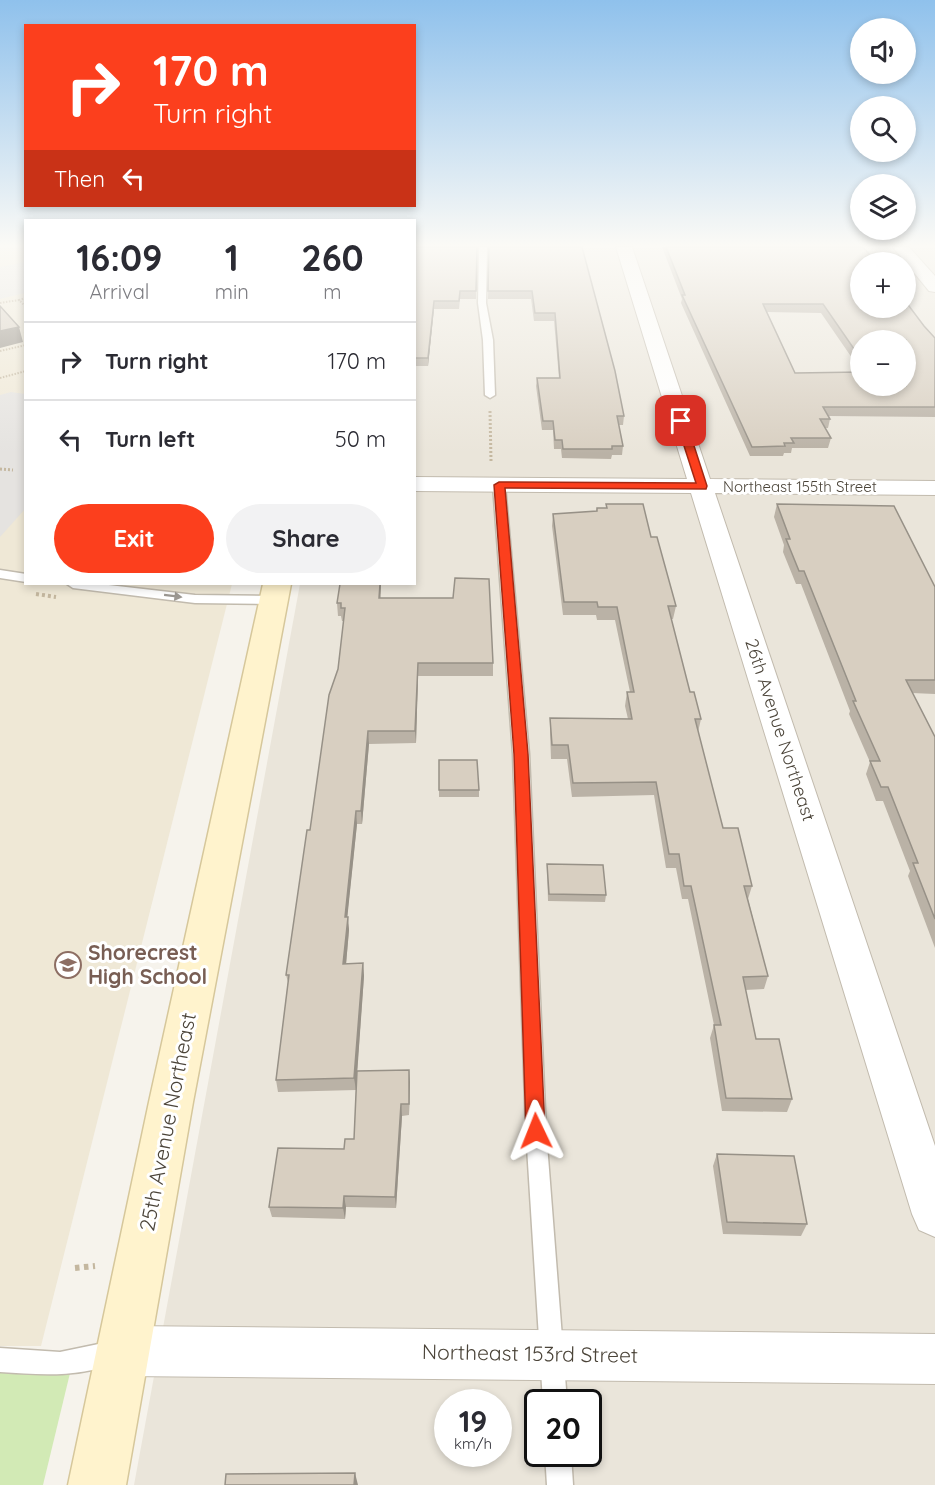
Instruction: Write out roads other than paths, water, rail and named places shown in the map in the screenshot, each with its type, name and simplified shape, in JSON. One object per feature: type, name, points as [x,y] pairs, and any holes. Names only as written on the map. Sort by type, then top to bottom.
[{"type":"street","name":"26th Avenue Northeast","points":[[647,316],[935,1214]]},
{"type":"street","name":"Northeast 155th Street","points":[[416,484],[935,488]]},
{"type":"street","name":"25th Avenue Northeast","points":[[97,1485],[125,1350],[171,1102],[275,592]]},
{"type":"street","name":"Northeast 153rd Street","points":[[125,1350],[935,1359]]},
{"type":"lane","points":[[484,316],[488,340],[490,395]]},
{"type":"lane","points":[[495,485],[521,754],[536,1131],[554,1389]]},
{"type":"lane","points":[[0,574],[24,578]]},
{"type":"lane","points":[[81,585],[195,599],[275,592]]},
{"type":"lane","points":[[0,1360],[60,1364],[125,1350]]},
{"type":"lane","points":[[559,1467],[560,1485]]},
{"type":"place","name":"Shorecrest High School","points":[[68,965]]}]
